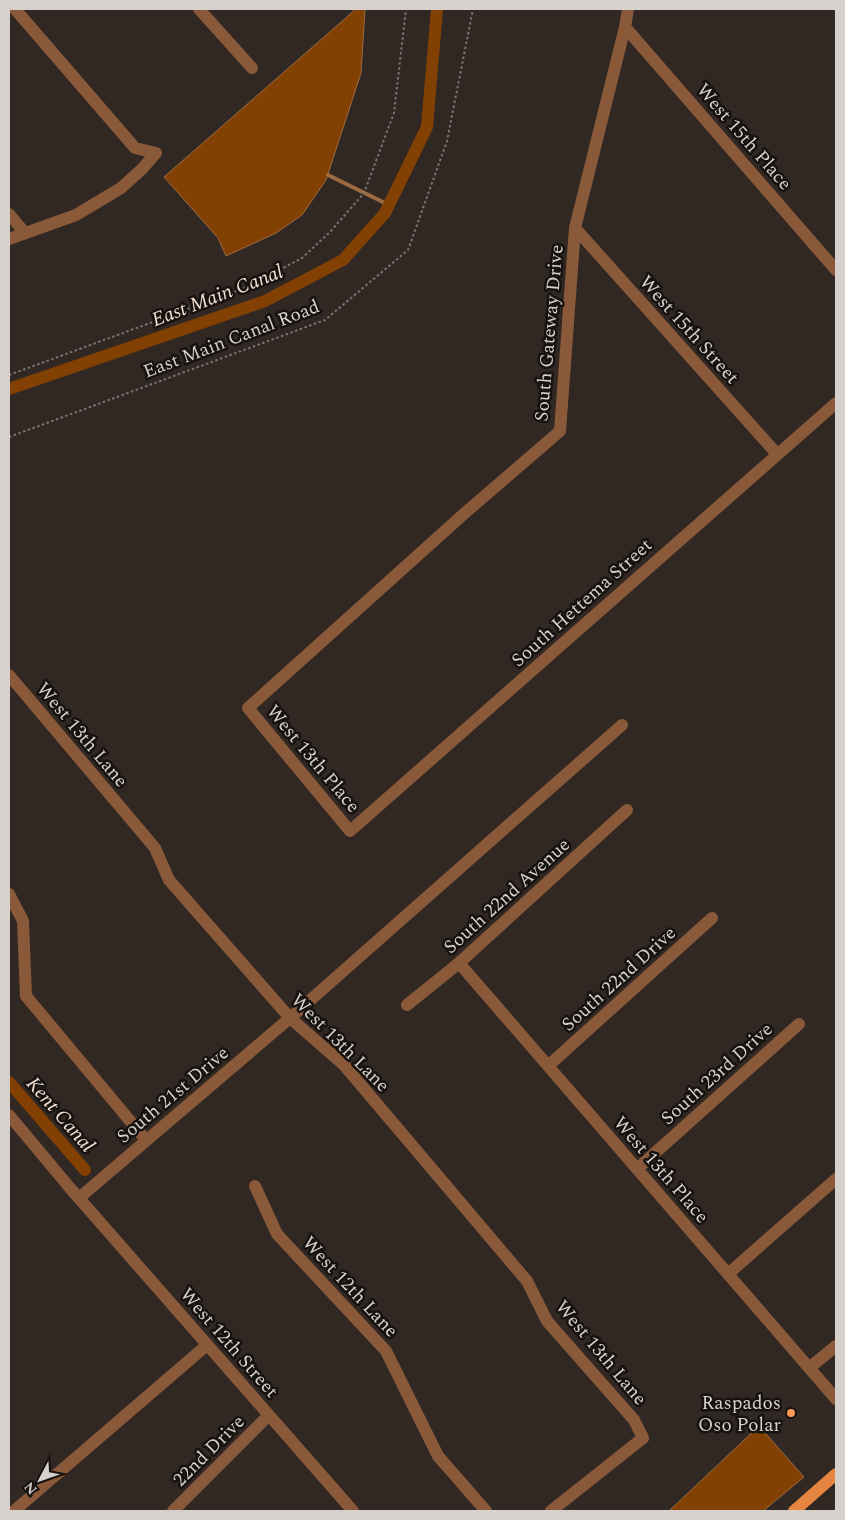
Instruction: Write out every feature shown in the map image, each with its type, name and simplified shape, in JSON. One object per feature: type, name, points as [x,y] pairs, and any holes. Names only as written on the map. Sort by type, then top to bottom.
[{"type":"main road","points":[[794,1511],[836,1474]]},
{"type":"street","points":[[9,239],[76,215],[120,188],[142,169],[156,153],[136,148],[15,9]]},
{"type":"street","points":[[199,9],[252,68]]},
{"type":"street","name":"South Gateway Drive","points":[[248,708],[466,512],[560,431],[575,228],[628,9]]},
{"type":"street","name":"West 15th Place","points":[[625,27],[836,270]]},
{"type":"street","points":[[9,214],[25,233]]},
{"type":"street","name":"West 15th Street","points":[[575,228],[777,454]]},
{"type":"street","name":"South Hettema Street","points":[[350,831],[836,403]]},
{"type":"street","name":"West 13th Lane","points":[[9,675],[155,848],[169,880],[290,1018],[344,1065],[527,1281],[547,1321],[634,1420],[643,1438],[551,1511]]},
{"type":"street","name":"West 13th Place","points":[[248,708],[350,831]]},
{"type":"street","name":"South 21st Drive","points":[[79,1198],[290,1018],[622,725]]},
{"type":"street","name":"South 22nd Avenue","points":[[407,1005],[459,963],[627,810]]},
{"type":"street","points":[[9,894],[23,921],[26,996],[146,1140]]},
{"type":"street","name":"South 22nd Drive","points":[[548,1066],[712,918]]},
{"type":"street","name":"West 13th Place","points":[[459,963],[836,1400]]},
{"type":"street","name":"South 23rd Drive","points":[[637,1169],[799,1024]]},
{"type":"street","name":"West 12th Street","points":[[9,1116],[353,1511]]},
{"type":"street","points":[[728,1274],[836,1179]]},
{"type":"street","name":"West 12th Lane","points":[[254,1186],[277,1234],[386,1351],[438,1456],[486,1511]]},
{"type":"street","points":[[14,1511],[208,1345]]},
{"type":"street","points":[[809,1368],[836,1346]]},
{"type":"street","name":"22nd Drive","points":[[173,1511],[269,1415]]},
{"type":"path","points":[[9,375],[245,288],[302,258],[330,232],[364,193],[394,113],[406,9]]},
{"type":"path","name":"East Main Canal Road","points":[[9,437],[325,320],[408,250],[447,141],[473,9]]},
{"type":"shaded area","points":[[356,9],[365,9],[361,73],[326,180],[302,215],[276,233],[226,256],[218,238],[164,177]]},
{"type":"shaded area","points":[[759,1426],[804,1477],[763,1511],[669,1511]]},
{"type":"waterway","name":"East Main Canal","points":[[9,389],[265,301],[343,260],[385,213],[427,127],[437,9]]},
{"type":"waterway","points":[[328,175],[389,205]]},
{"type":"waterway","name":"Kent Canal","points":[[9,1082],[85,1170]]},
{"type":"place","name":"Raspados Oso Polar","points":[[791,1413]]}]
